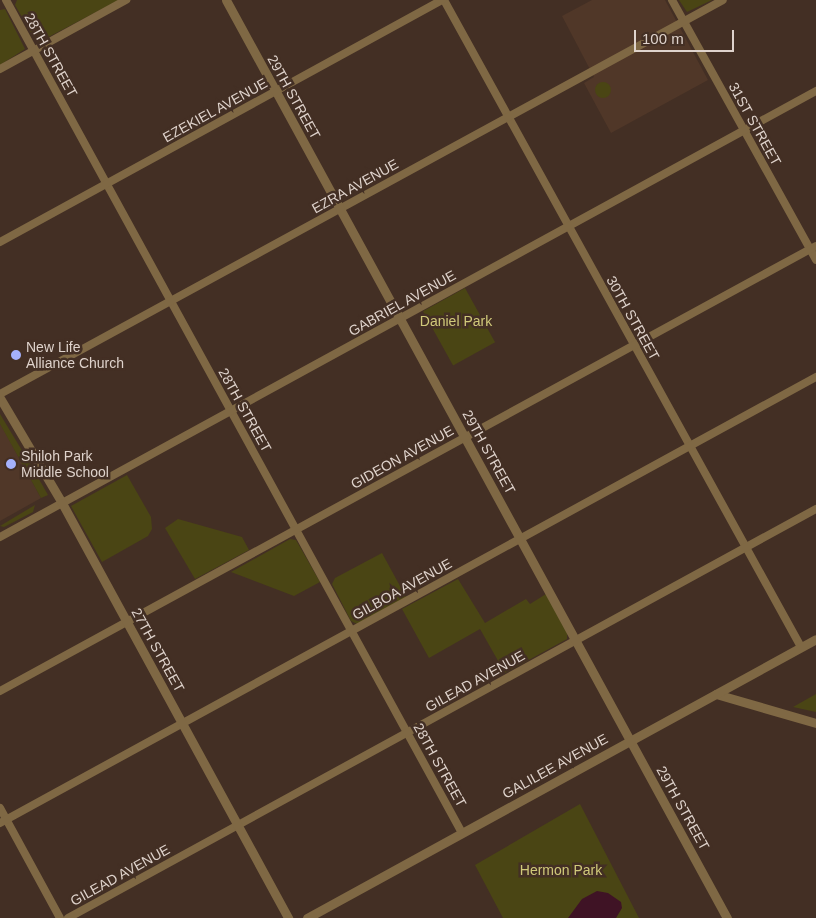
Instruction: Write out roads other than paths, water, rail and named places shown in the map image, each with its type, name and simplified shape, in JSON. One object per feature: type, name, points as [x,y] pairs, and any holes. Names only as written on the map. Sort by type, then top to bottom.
[{"type":"street","points":[[0,68],[126,0]]},
{"type":"street","name":"29TH STREET","points":[[226,0],[728,918]]},
{"type":"street","name":"EZEKIEL AVENUE","points":[[0,242],[443,0]]},
{"type":"street","name":"30TH STREET","points":[[443,0],[801,647]]},
{"type":"street","name":"31ST STREET","points":[[672,0],[744,130],[813,247],[816,260]]},
{"type":"street","name":"EZRA AVENUE","points":[[0,394],[723,0]]},
{"type":"street","name":"28TH STREET","points":[[6,2],[462,832]]},
{"type":"street","name":"GABRIEL AVENUE","points":[[0,537],[816,91]]},
{"type":"street","name":"GIDEON AVENUE","points":[[0,691],[813,247]]},
{"type":"street","name":"GILBOA AVENUE","points":[[3,821],[816,377]]},
{"type":"street","name":"27TH STREET","points":[[0,398],[62,503],[288,918]]},
{"type":"street","name":"GILEAD AVENUE","points":[[68,918],[816,509]]},
{"type":"street","name":"GALILEE AVENUE","points":[[306,918],[816,639]]},
{"type":"street","points":[[716,694],[816,723]]},
{"type":"street","points":[[0,808],[3,821],[60,918]]},
{"type":"place","name":"New Life Alliance Church","points":[[16,355]]},
{"type":"place","name":"Shiloh Park Middle School","points":[[11,464]]},
{"type":"park label","name":"Daniel Park","points":[[456,321]]},
{"type":"park label","name":"Hermon Park","points":[[561,870]]}]
